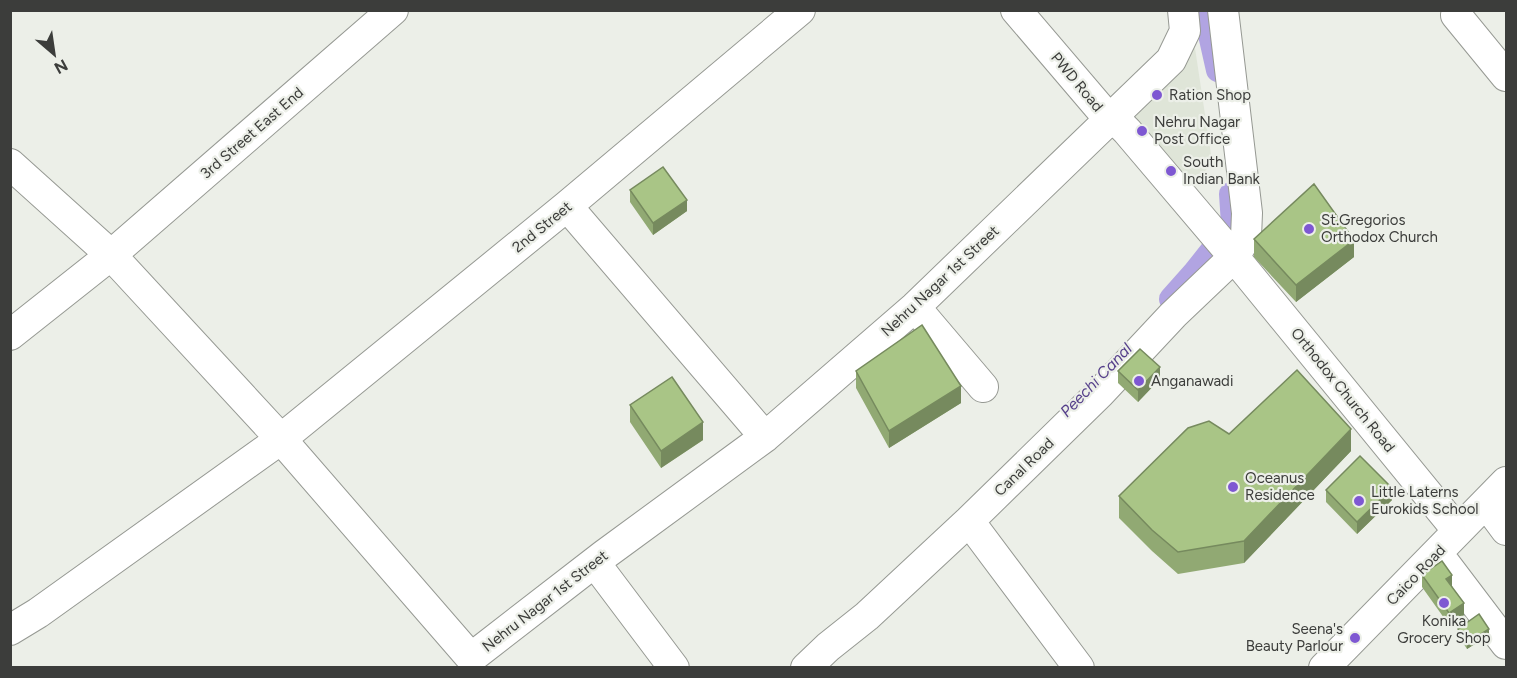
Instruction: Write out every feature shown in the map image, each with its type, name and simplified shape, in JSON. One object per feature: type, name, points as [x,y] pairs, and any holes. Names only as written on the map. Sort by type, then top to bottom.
[{"type":"street","name":"3rd Street East End","points":[[10,335],[111,255],[393,10]]},
{"type":"street","name":"2nd Street","points":[[10,630],[38,613],[281,439],[567,206],[800,10]]},
{"type":"street","name":"PWD Road","points":[[1016,10],[1109,119],[1127,131],[1225,246]]},
{"type":"street","name":"Nehru Nagar 1st Street","points":[[10,164],[111,255],[281,439],[465,663],[765,437],[915,306],[1171,60],[1185,31],[1183,10]]},
{"type":"street","points":[[1222,10],[1247,213],[1246,237],[1225,246]]},
{"type":"street","points":[[1456,15],[1506,76]]},
{"type":"street","points":[[567,206],[765,437]]},
{"type":"street","name":"Canal Road","points":[[806,668],[867,616],[969,521],[1100,393],[1173,315],[1225,246]]},
{"type":"street","name":"Orthodox Church Road","points":[[1225,246],[1458,531]]},
{"type":"street","points":[[915,306],[983,387]]},
{"type":"street","points":[[1496,493],[1506,530]]},
{"type":"street","name":"Caico Road","points":[[1324,668],[1496,493]]},
{"type":"street","points":[[969,521],[1079,668]]},
{"type":"street","points":[[1437,553],[1506,644]]},
{"type":"street","points":[[595,563],[674,668]]},
{"type":"shaded area","points":[[1195,48],[1212,161],[1186,200],[1109,119]]},
{"type":"building","points":[[663,167],[687,200],[653,223],[630,190]]},
{"type":"building","name":"St.Gregorios Orthodox Church","points":[[1314,184],[1354,240],[1296,285],[1254,239]]},
{"type":"building","points":[[922,325],[961,386],[889,431],[856,371]]},
{"type":"building","points":[[1140,349],[1160,367],[1138,390],[1118,371]]},
{"type":"building","name":"Oceanus Residence","points":[[1297,370],[1351,429],[1244,541],[1178,552],[1152,530],[1119,496],[1188,428],[1209,421],[1229,434]]},
{"type":"building","points":[[672,377],[703,422],[661,451],[630,405]]},
{"type":"building","name":"Little Laterns Eurokids School","points":[[1360,456],[1392,488],[1357,522],[1326,490]]},
{"type":"building","points":[[1442,561],[1452,575],[1446,579],[1464,603],[1449,613],[1422,575]]},
{"type":"building","points":[[1479,614],[1489,629],[1467,643],[1458,629]]},
{"type":"waterway","name":"Peechi Canal","points":[[1211,10],[1209,30],[1218,70]]},
{"type":"waterway","name":"Peechi Canal","points":[[1171,299],[1233,224],[1231,194]]},
{"type":"place","name":"Ration Shop","points":[[1157,95]]},
{"type":"place","name":"Nehru Nagar Post Office","points":[[1142,131]]},
{"type":"place","name":"South Indian Bank","points":[[1171,171]]},
{"type":"place","name":"St.Gregorios Orthodox Church","points":[[1309,229]]},
{"type":"place","name":"Anganawadi","points":[[1139,381]]},
{"type":"place","name":"Oceanus Residence","points":[[1233,487]]},
{"type":"place","name":"Little Laterns Eurokids School","points":[[1359,501]]},
{"type":"place","name":"Konika Grocery Shop","points":[[1444,603]]},
{"type":"place","name":"Seena's Beauty Parlour","points":[[1355,638]]}]
